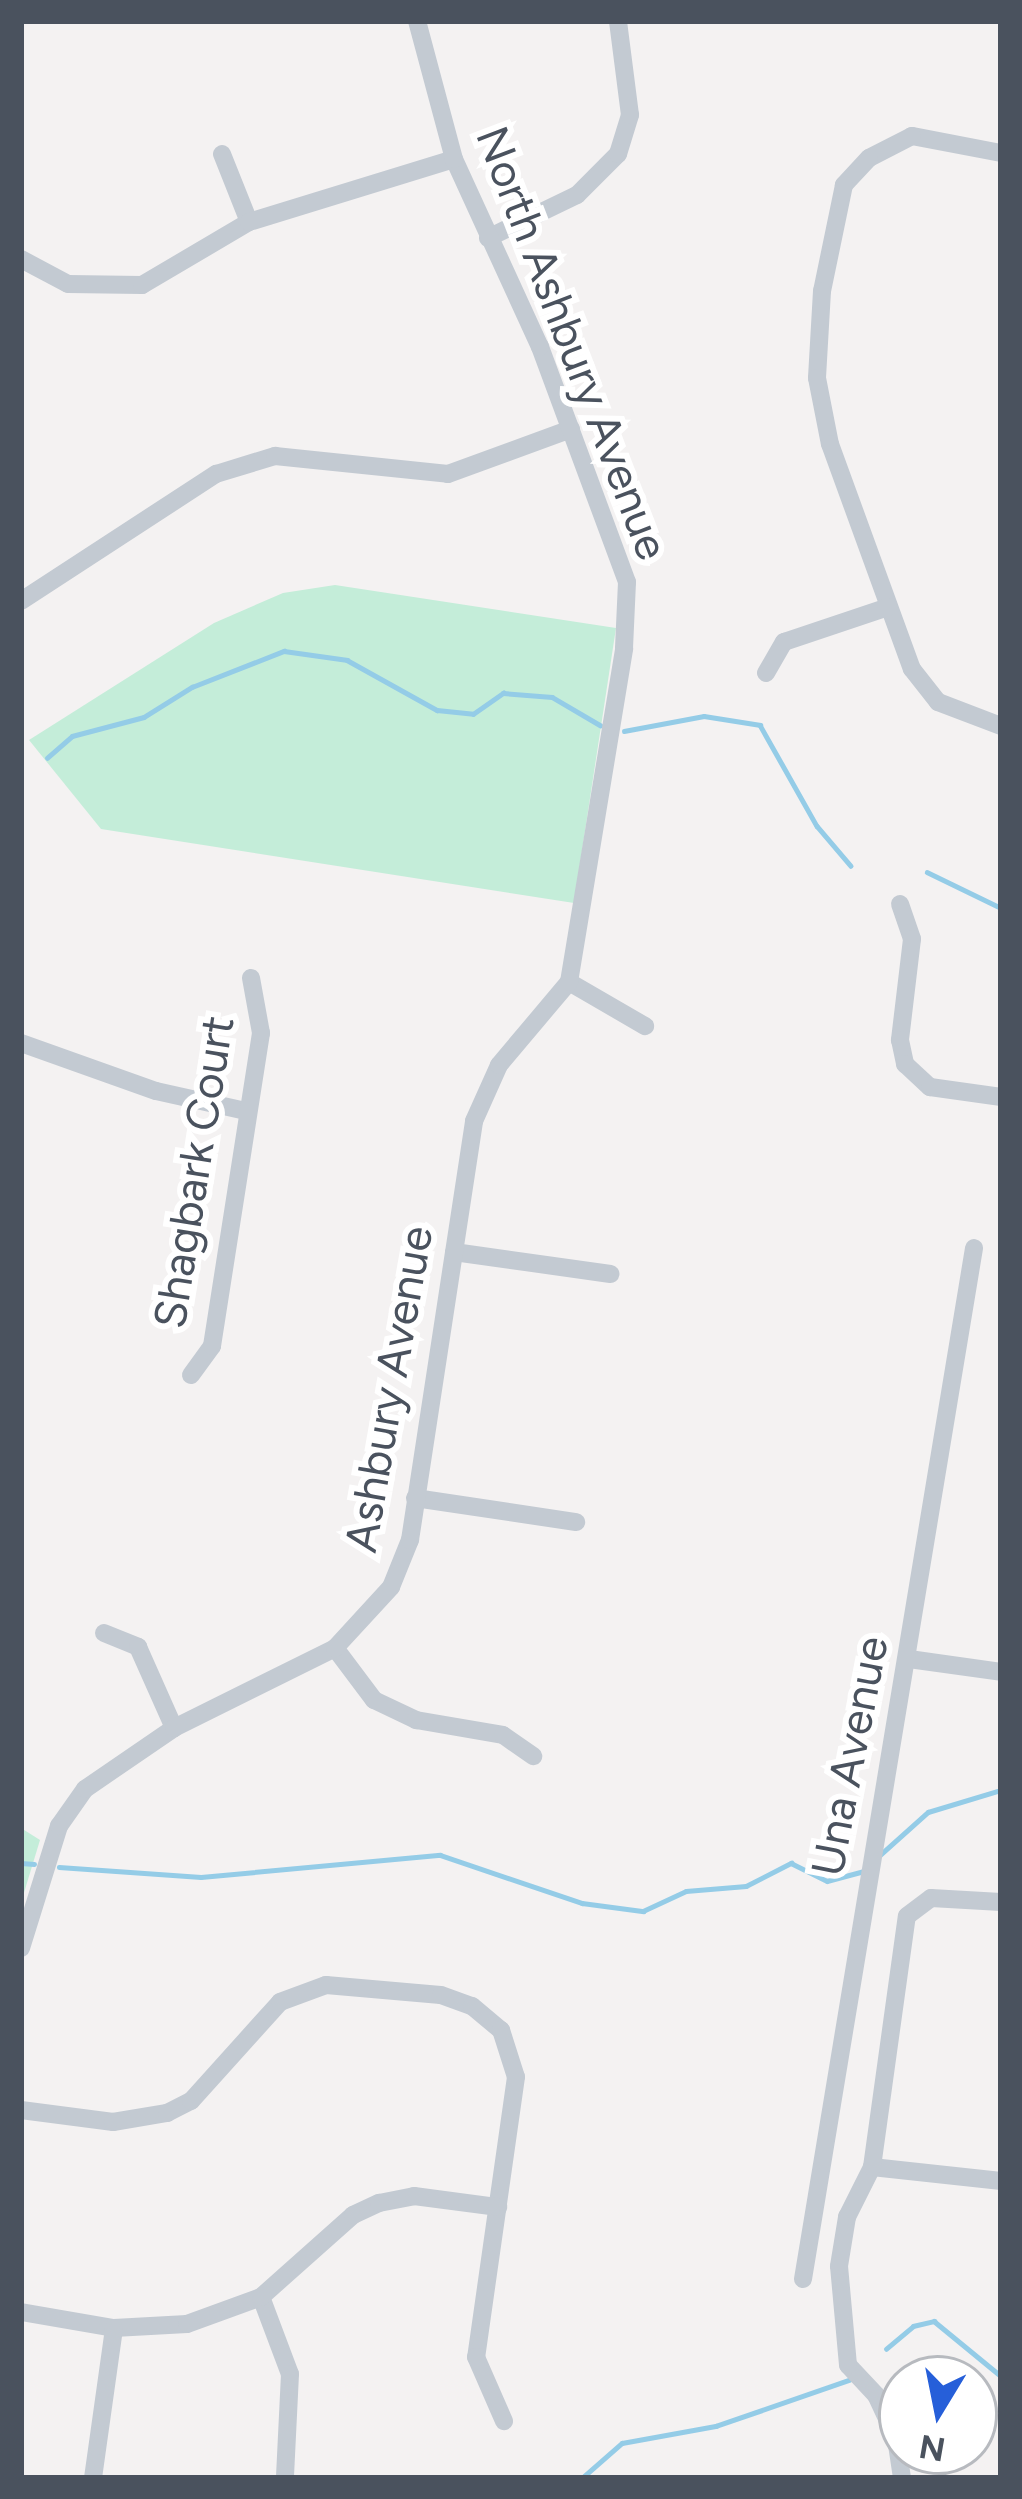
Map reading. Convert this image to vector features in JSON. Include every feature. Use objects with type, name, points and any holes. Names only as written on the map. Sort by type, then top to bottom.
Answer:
[{"type":"street","name":"North Ashbury Avenue","points":[[417,21],[454,159],[614,532],[629,602],[581,910]]},
{"type":"street","points":[[488,238],[577,195],[618,154],[630,115],[619,21]]},
{"type":"street","points":[[1001,153],[912,136],[869,158],[844,184],[822,291],[817,378],[830,444],[911,669],[938,702],[1001,727]]},
{"type":"street","points":[[222,154],[249,222]]},
{"type":"street","points":[[21,259],[68,284],[142,284],[249,222],[454,159]]},
{"type":"street","points":[[21,601],[216,474],[275,456],[448,474],[571,429]]},
{"type":"street","points":[[766,673],[784,642],[888,607]]},
{"type":"street","points":[[900,904],[913,956],[900,1040],[905,1064],[930,1087],[1001,1097]]},
{"type":"street","name":"Ashbury Avenue","points":[[21,1948],[58,1826],[85,1789],[174,1728],[334,1648],[391,1588],[415,1498],[468,1148],[487,1083],[568,982],[581,910]]},
{"type":"street","name":"Shagbark Court","points":[[191,1375],[212,1346],[262,1019],[251,978]]},
{"type":"street","points":[[568,982],[645,1026]]},
{"type":"street","points":[[22,1048],[156,1091],[246,1111]]},
{"type":"street","name":"Una Avenue","points":[[803,2279],[869,1858],[909,1659],[974,1248]]},
{"type":"street","points":[[454,1252],[610,1274]]},
{"type":"street","points":[[415,1498],[576,1522]]},
{"type":"street","points":[[104,1634],[138,1647],[174,1728]]},
{"type":"street","points":[[334,1648],[374,1700],[416,1720],[503,1736],[533,1756]]},
{"type":"street","points":[[909,1659],[1001,1672]]},
{"type":"street","points":[[902,2478],[896,2438],[876,2395],[848,2365],[839,2266],[848,2217],[872,2167],[907,1916],[931,1898],[1001,1903]]},
{"type":"street","points":[[21,2110],[113,2122],[154,2118],[191,2101],[280,2002],[310,1989],[359,1984],[441,1995],[472,2006],[501,2030],[514,2064],[476,2357],[504,2422]]},
{"type":"street","points":[[872,2167],[1001,2181]]},
{"type":"street","points":[[21,2312],[114,2328],[187,2324],[261,2297],[353,2215],[380,2203],[414,2196],[498,2207]]},
{"type":"street","points":[[261,2297],[290,2374],[284,2478]]},
{"type":"street","points":[[93,2478],[114,2328]]},
{"type":"green space","points":[[335,585],[616,628],[574,903],[101,829],[29,740],[214,623],[283,593]]},
{"type":"green space","points":[[21,1828],[40,1840],[23,1896],[21,1895]]},
{"type":"waterway","points":[[47,758],[72,736],[144,717],[192,687],[284,651],[347,660],[437,710],[473,714],[503,693],[552,697],[600,725]]},
{"type":"waterway","points":[[624,731],[704,716],[760,725],[817,826],[851,866]]},
{"type":"waterway","points":[[927,872],[1001,908]]},
{"type":"waterway","points":[[880,1855],[928,1812],[1001,1790]]},
{"type":"waterway","points":[[59,1867],[201,1877],[440,1855],[582,1903],[643,1911],[686,1891],[746,1886],[791,1863],[827,1881],[864,1871]]},
{"type":"waterway","points":[[21,1863],[34,1864]]},
{"type":"waterway","points":[[886,2349],[913,2326],[934,2321],[1001,2376]]},
{"type":"waterway","points":[[582,2478],[622,2443],[716,2426],[849,2380]]}]
